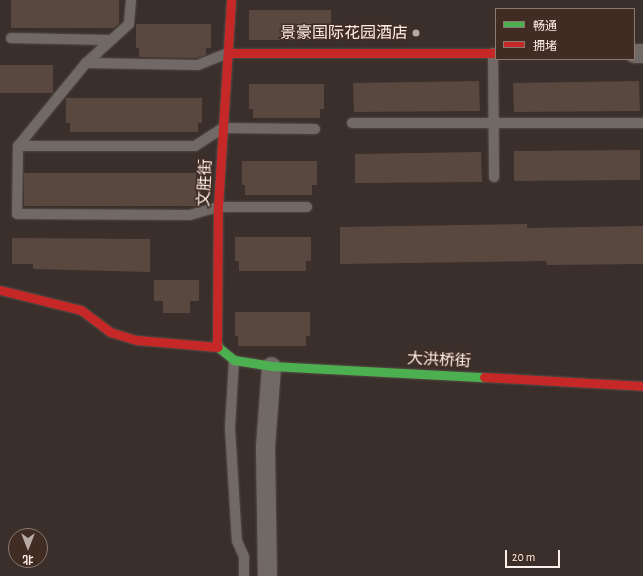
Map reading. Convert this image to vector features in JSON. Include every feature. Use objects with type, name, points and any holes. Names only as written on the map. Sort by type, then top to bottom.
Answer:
[{"type":"street","name":"文胜街","points":[[218,346],[216,334],[218,207],[231,0]]},
{"type":"street","points":[[228,53],[494,53]]},
{"type":"street","points":[[0,290],[81,310],[110,332],[137,340],[218,346],[234,360]]},
{"type":"street","name":"大洪桥街","points":[[234,360],[271,366],[643,386]]},
{"type":"street","points":[[267,576],[265,446],[271,366]]},
{"type":"lane","points":[[131,0],[129,24],[86,63],[18,146],[18,214],[190,215],[218,207],[307,207]]},
{"type":"lane","points":[[11,38],[110,40]]},
{"type":"lane","points":[[86,63],[198,65],[228,53]]},
{"type":"lane","points":[[494,53],[494,177]]},
{"type":"lane","points":[[352,122],[643,123]]},
{"type":"lane","points":[[18,146],[195,146],[223,128],[315,129]]},
{"type":"lane","points":[[234,360],[230,428],[237,541],[244,557],[244,576]]},
{"type":"building","points":[[11,0],[119,0],[119,24],[114,28],[11,28]]},
{"type":"building","points":[[249,10],[331,10],[331,40],[249,40]]},
{"type":"building","points":[[136,24],[211,24],[211,48],[206,48],[206,55],[198,58],[139,57],[139,48],[136,48]]},
{"type":"building","points":[[0,65],[53,65],[53,93],[0,93]]},
{"type":"building","points":[[479,81],[480,111],[354,112],[353,83]]},
{"type":"building","points":[[639,81],[640,111],[514,112],[513,83]]},
{"type":"building","points":[[249,84],[324,84],[324,109],[320,109],[320,118],[253,118],[253,109],[249,109]]},
{"type":"building","points":[[66,98],[202,98],[202,123],[198,123],[198,132],[70,132],[70,123],[66,123]]},
{"type":"building","points":[[640,150],[640,180],[514,181],[514,151]]},
{"type":"building","points":[[481,152],[482,182],[355,183],[355,154]]},
{"type":"building","points":[[242,161],[317,161],[317,185],[312,185],[312,195],[245,195],[245,185],[242,185]]},
{"type":"building","points":[[24,173],[196,173],[196,206],[24,206]]},
{"type":"building","points":[[527,224],[527,228],[643,226],[643,264],[547,265],[546,261],[340,264],[340,227]]},
{"type":"building","points":[[235,237],[311,237],[311,261],[306,261],[306,271],[239,271],[239,261],[235,261]]},
{"type":"building","points":[[12,238],[150,239],[150,272],[33,269],[33,264],[12,264]]},
{"type":"building","points":[[154,280],[199,280],[199,301],[190,301],[190,313],[163,313],[163,301],[154,301]]},
{"type":"building","points":[[235,312],[310,312],[310,336],[306,336],[306,346],[238,346],[238,336],[235,336]]},
{"type":"traffic: fast","points":[[217,342],[218,347],[234,360],[271,366],[484,377]]},
{"type":"traffic: jam","points":[[217,342],[218,207],[231,0]]},
{"type":"traffic: jam","points":[[228,53],[495,53]]},
{"type":"traffic: jam","points":[[0,290],[81,310],[110,332],[137,340],[218,347]]},
{"type":"traffic: jam","points":[[484,377],[643,386]]},
{"type":"place","name":"景豪国际花园酒店","points":[[416,33]]}]
